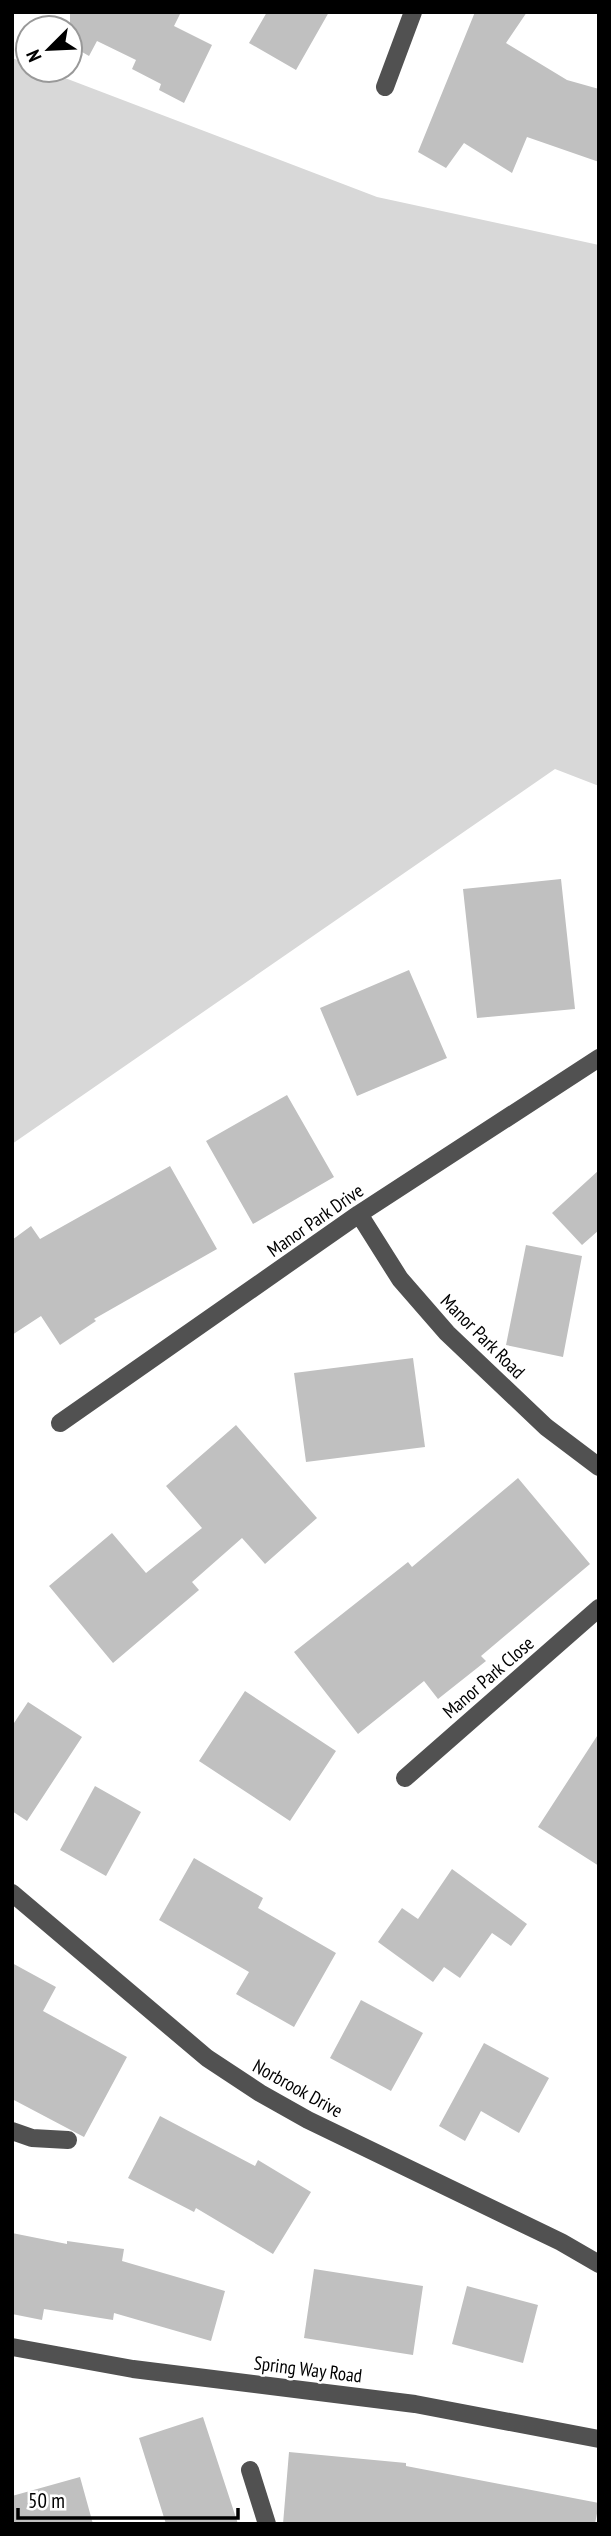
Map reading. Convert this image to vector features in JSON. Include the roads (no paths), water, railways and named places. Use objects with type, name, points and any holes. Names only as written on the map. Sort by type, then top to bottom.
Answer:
[{"type":"street","points":[[385,87],[413,12]]},
{"type":"street","name":"Manor Park Drive","points":[[60,1423],[359,1214],[599,1058]]},
{"type":"street","name":"Manor Park Road","points":[[359,1214],[400,1279],[447,1333],[546,1427],[599,1467]]},
{"type":"street","name":"Manor Park Close","points":[[405,1779],[599,1608]]},
{"type":"street","name":"Norbrook Drive","points":[[13,1897],[207,2058],[260,2093],[308,2120],[561,2242],[599,2264]]},
{"type":"street","points":[[12,2131],[32,2138],[68,2140]]},
{"type":"street","name":"Spring Way Road","points":[[12,2347],[133,2369],[415,2404],[599,2439]]},
{"type":"street","points":[[250,2470],[267,2524]]}]
